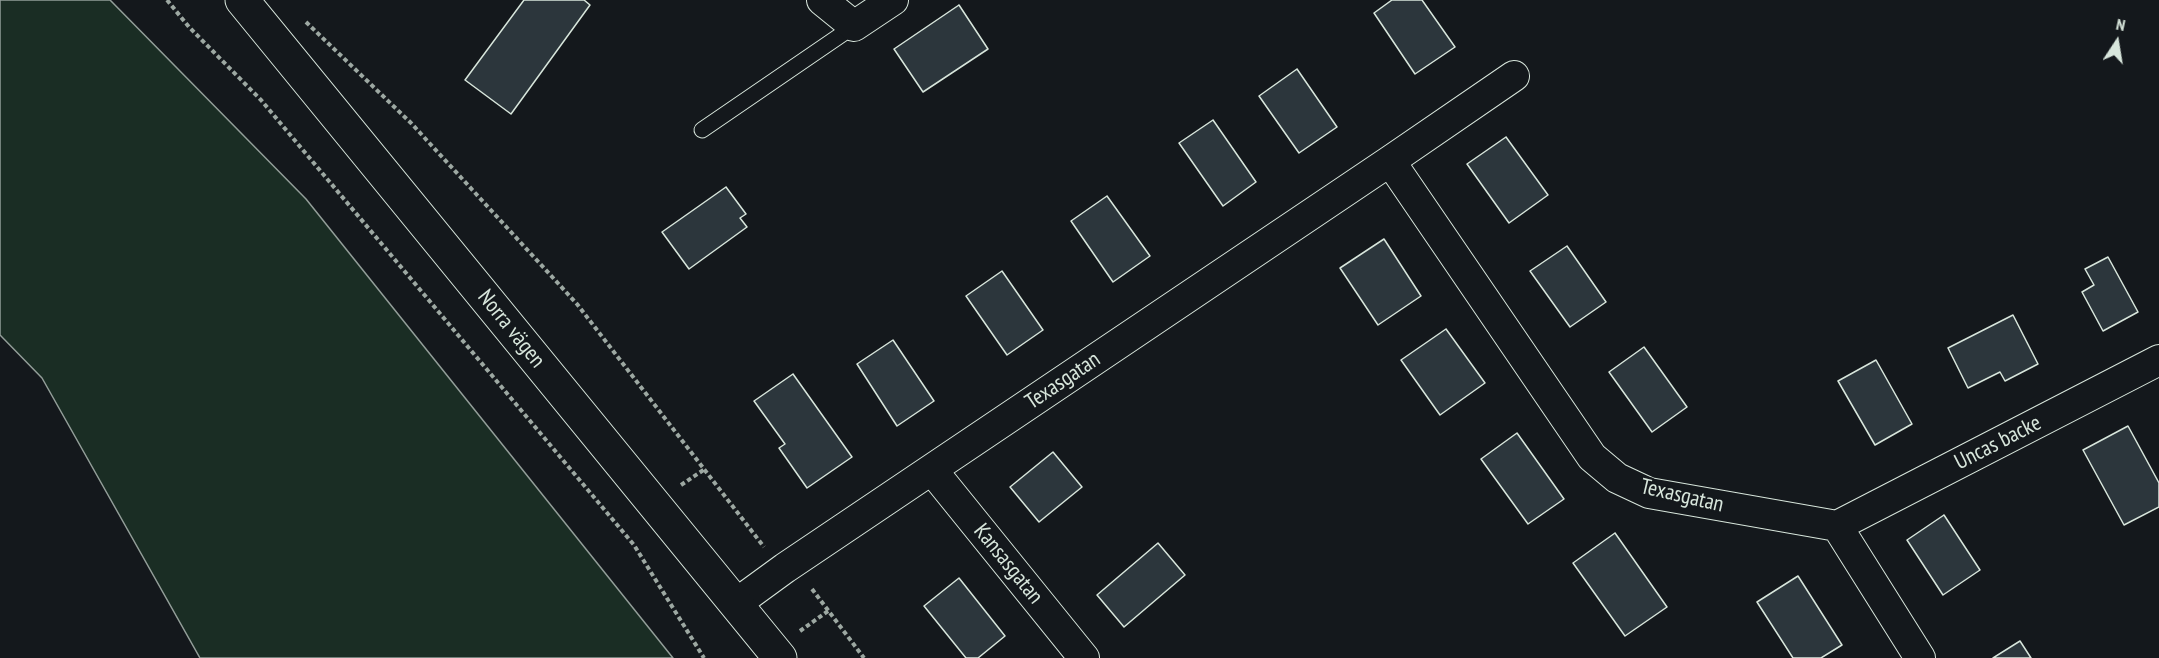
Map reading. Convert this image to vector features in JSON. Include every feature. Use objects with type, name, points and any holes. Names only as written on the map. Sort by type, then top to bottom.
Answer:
[{"type":"street","name":"Norra vägen","points":[[242,0],[780,658]]},
{"type":"street","points":[[822,0],[854,26],[893,0]]},
{"type":"street","name":"Texasgatan","points":[[737,603],[785,568],[1514,76]]},
{"type":"street","name":"Texasgatan","points":[[1390,161],[1592,457],[1617,478],[1648,493],[1837,526]]},
{"type":"street","name":"Uncas backe","points":[[1837,526],[2159,360]]},
{"type":"street","name":"Kansasgatan","points":[[932,470],[1084,658]]},
{"type":"street","points":[[1837,526],[1920,658]]},
{"type":"lane","points":[[702,129],[854,26]]},
{"type":"path","points":[[167,0],[189,27],[261,99],[634,545],[704,658]]},
{"type":"path","points":[[300,16],[411,123],[577,304],[769,554],[815,592],[864,658]]},
{"type":"path","points":[[675,490],[705,469]]},
{"type":"green space","points":[[0,0],[110,0],[306,199],[673,658],[200,658],[42,378],[0,335]]},
{"type":"building","points":[[524,0],[584,0],[590,5],[511,114],[465,80]]},
{"type":"building","points":[[1392,0],[1422,0],[1455,47],[1415,74],[1374,13]]},
{"type":"building","points":[[959,5],[988,49],[923,92],[894,49]]},
{"type":"building","points":[[1297,69],[1337,127],[1299,153],[1259,96]]},
{"type":"building","points":[[1213,120],[1256,182],[1223,206],[1179,143]]},
{"type":"building","points":[[1506,137],[1548,195],[1509,223],[1467,164]]},
{"type":"building","points":[[726,187],[746,214],[740,218],[747,227],[689,269],[662,232]]},
{"type":"building","points":[[1107,196],[1150,256],[1113,282],[1071,221]]},
{"type":"building","points":[[1384,239],[1421,296],[1378,325],[1340,268]]},
{"type":"building","points":[[1567,246],[1606,302],[1570,327],[1530,271]]},
{"type":"building","points":[[2108,257],[2138,312],[2103,331],[2082,292],[2094,285],[2085,269]]},
{"type":"building","points":[[1002,271],[1043,330],[1007,355],[966,296]]},
{"type":"building","points":[[2013,315],[2038,364],[2005,381],[2000,372],[1968,388],[1948,348]]},
{"type":"building","points":[[1446,329],[1485,383],[1440,415],[1401,360]]},
{"type":"building","points":[[893,340],[934,401],[897,426],[857,364]]},
{"type":"building","points":[[1644,347],[1687,407],[1652,432],[1609,372]]},
{"type":"building","points":[[1876,360],[1912,424],[1875,445],[1838,381]]},
{"type":"building","points":[[793,374],[852,457],[807,488],[779,448],[785,444],[754,401]]},
{"type":"building","points":[[2128,426],[2159,483],[2159,507],[2124,525],[2083,450]]},
{"type":"building","points":[[1517,433],[1564,499],[1528,524],[1481,459]]},
{"type":"building","points":[[1053,452],[1082,487],[1039,522],[1010,487]]},
{"type":"building","points":[[1944,515],[1980,570],[1943,595],[1907,540]]},
{"type":"building","points":[[1615,533],[1667,607],[1625,636],[1573,563]]},
{"type":"building","points":[[1158,543],[1185,575],[1124,627],[1097,595]]},
{"type":"building","points":[[1798,576],[1842,645],[1821,658],[1793,658],[1757,602]]},
{"type":"building","points":[[959,578],[1005,636],[978,658],[966,658],[924,606]]},
{"type":"building","points":[[2020,641],[2031,658],[1993,658]]}]
